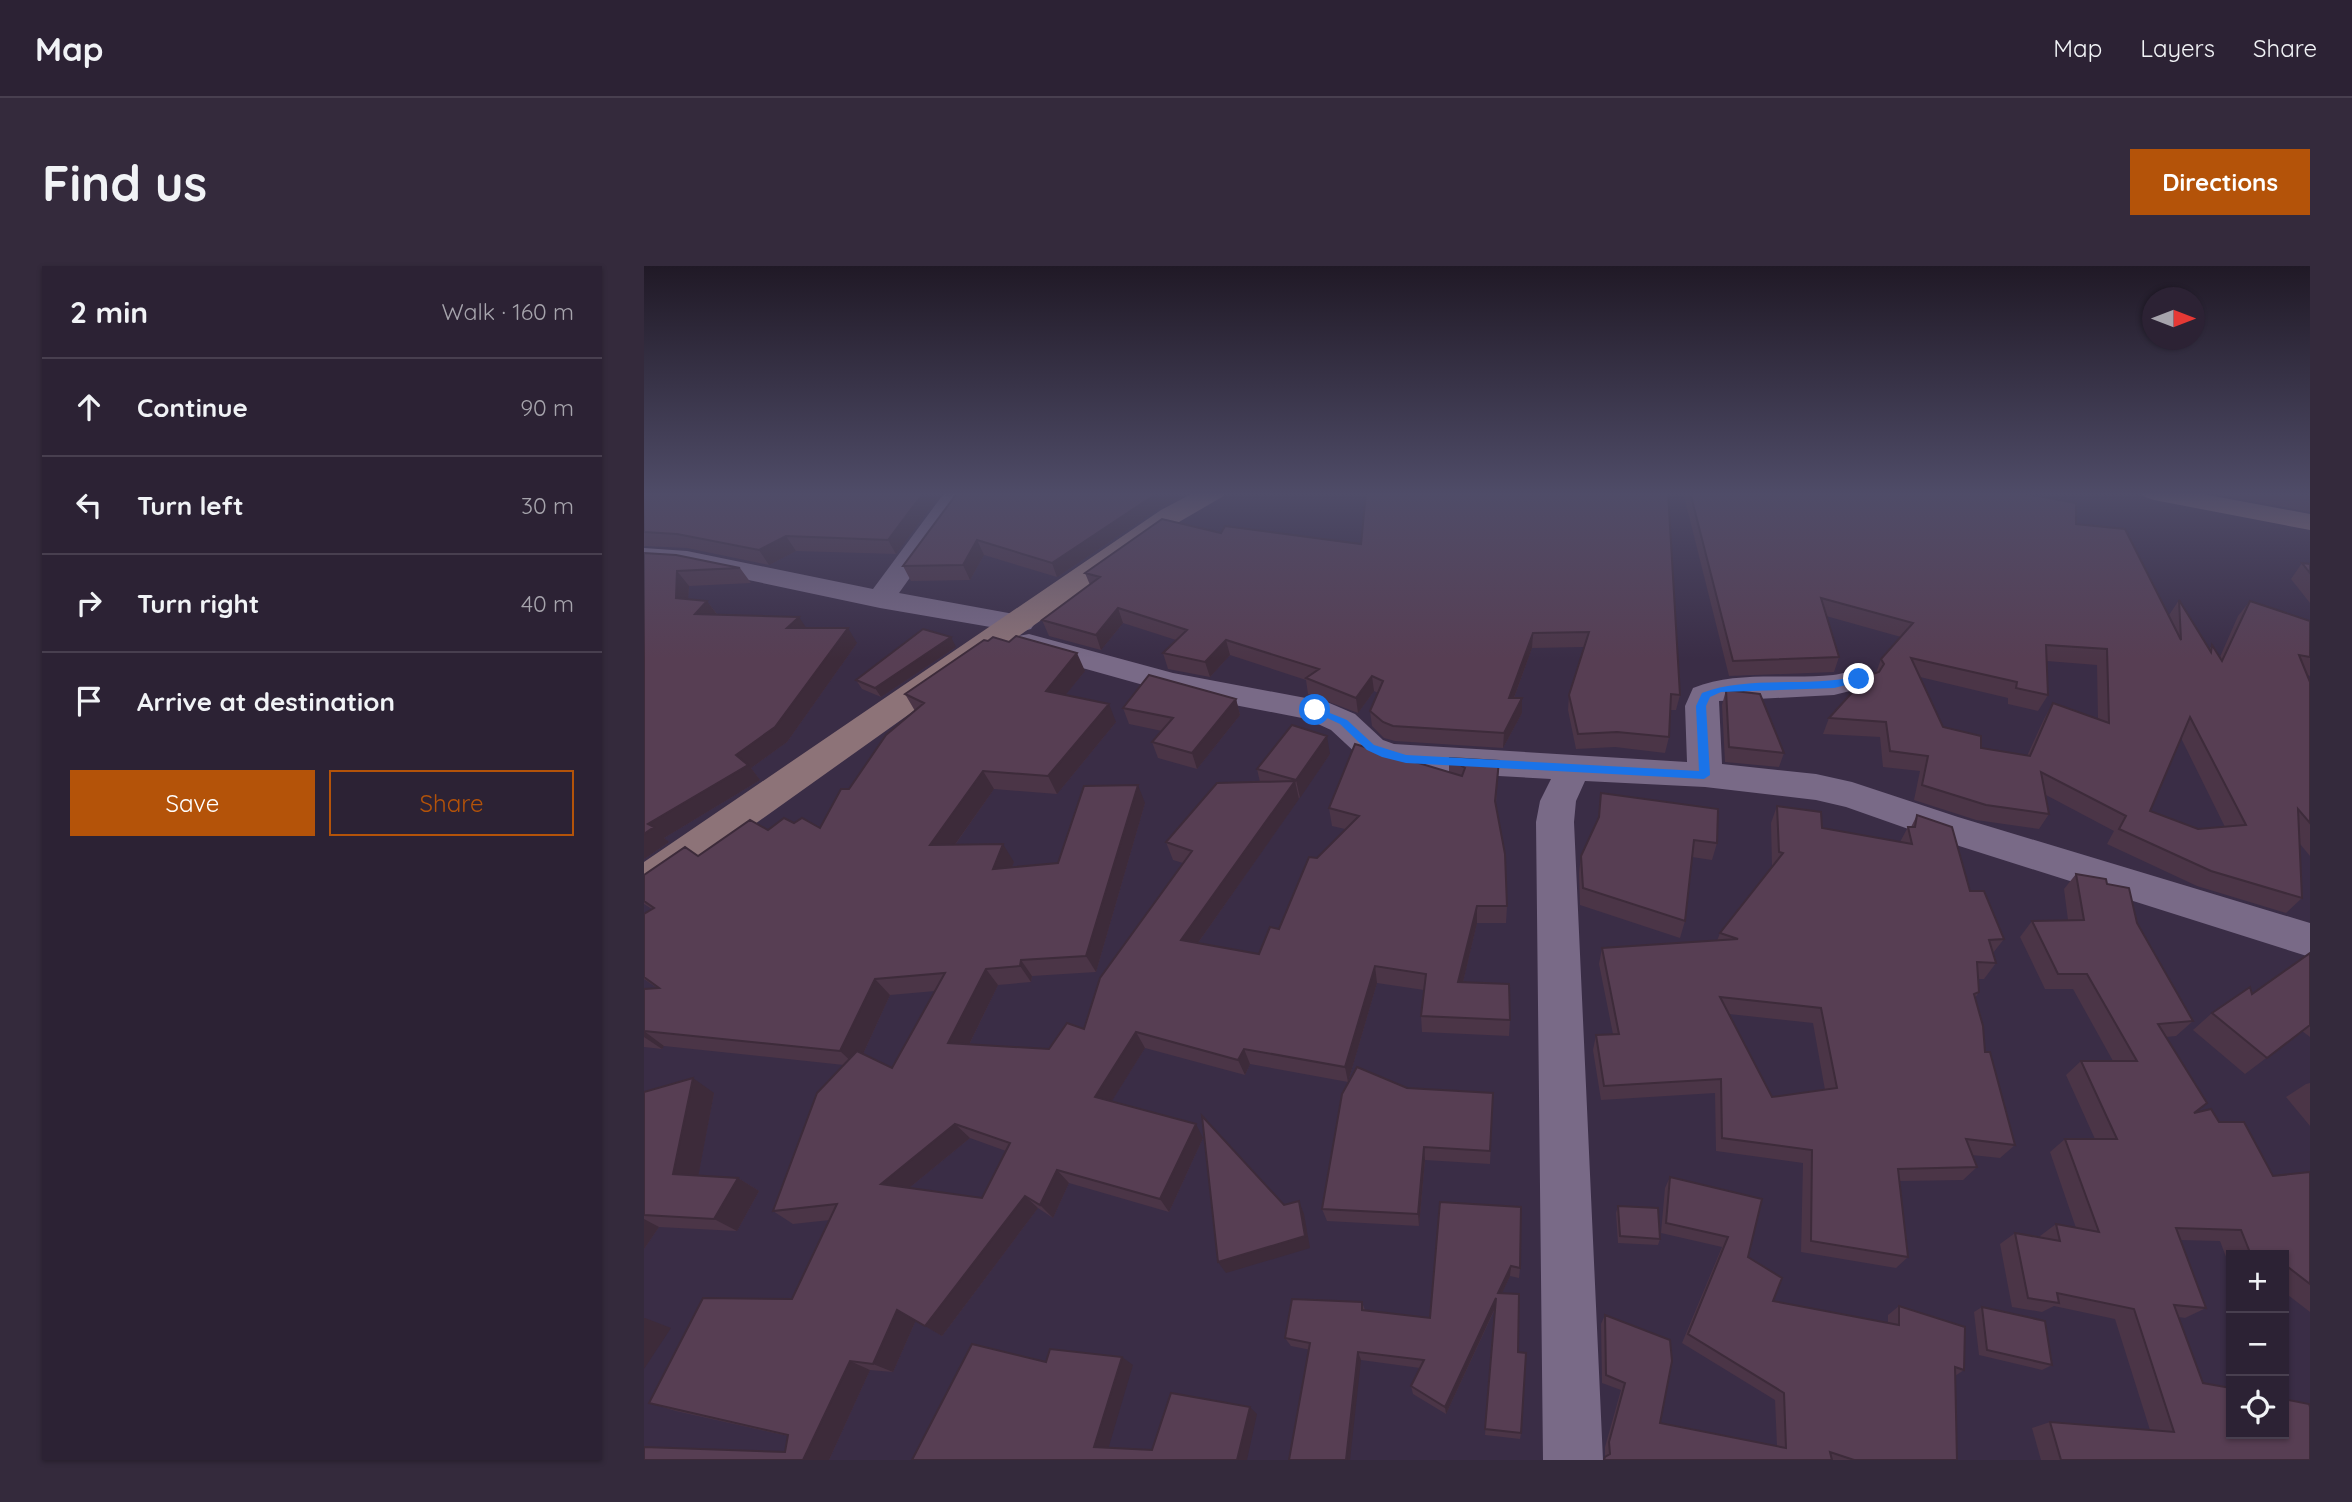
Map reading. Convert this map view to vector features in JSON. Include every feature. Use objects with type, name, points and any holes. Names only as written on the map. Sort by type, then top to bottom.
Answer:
[{"type":"main road","points":[[644,882],[1127,548]]},
{"type":"street","points":[[880,599],[917,548]]},
{"type":"street","points":[[644,556],[687,559],[1012,629],[1149,677],[1315,710],[1343,722],[1371,748],[1386,755],[1406,759],[1704,775],[1816,788],[1852,795],[1947,828],[2310,940]]},
{"type":"street","points":[[1704,775],[1701,706],[1706,695],[1720,689],[1825,686],[1859,679]]},
{"type":"street","points":[[1573,769],[1558,801],[1555,822],[1573,1460]]},
{"type":"building","points":[[917,548],[973,548],[963,565],[903,566]]},
{"type":"building","points":[[1002,548],[1075,548],[1052,563]]},
{"type":"building","points":[[1121,548],[1671,548],[1680,695],[1671,694],[1669,737],[1617,732],[1578,734],[1569,695],[1589,632],[1533,633],[1509,698],[1522,698],[1504,733],[1393,726],[1383,722],[1370,711],[1383,681],[1372,676],[1356,698],[1306,678],[1319,669],[1226,640],[1205,662],[1163,653],[1187,630],[1118,608],[1096,635],[1042,620],[1100,577],[1085,573]]},
{"type":"building","points":[[1704,548],[2134,548],[2181,640],[2179,600],[2211,652],[2212,645],[2222,661],[2250,601],[2310,621],[2310,657],[2299,655],[2310,682],[2310,823],[2298,809],[2302,898],[2211,871],[2119,829],[2126,816],[2041,772],[2049,814],[1986,805],[1922,785],[1928,756],[1890,751],[1886,722],[1829,718],[1867,676],[1879,672],[1884,664],[1881,659],[1913,623],[1821,598],[1839,657],[1733,661]],"holes":[[[2046,645],[2107,649],[2109,723],[2053,703],[2030,756],[1981,748],[1981,736],[1943,727],[1911,658],[2017,682],[2016,688],[2048,695]],[[2190,717],[2246,825],[2198,829],[2150,811]]]},
{"type":"building","points":[[644,553],[676,555],[740,568],[677,571],[676,598],[707,601],[695,614],[799,617],[787,628],[848,628],[775,727],[736,755],[748,765],[648,824],[654,827],[644,834]]},
{"type":"building","points":[[2302,563],[2310,564],[2310,573]]},
{"type":"building","points":[[923,629],[951,637],[875,688],[856,680]]},
{"type":"building","points":[[1016,636],[1077,653],[1046,691],[1109,704],[1048,776],[983,771],[930,845],[1003,844],[993,869],[1058,863],[1084,786],[1138,785],[1086,956],[1021,960],[1020,966],[986,969],[948,1043],[1049,1049],[1067,1023],[1084,1029],[1100,978],[1192,851],[1166,842],[1217,783],[1295,781],[1181,940],[1259,954],[1270,927],[1279,929],[1309,857],[1317,858],[1359,816],[1329,808],[1355,744],[1462,776],[1465,768],[1449,758],[1499,761],[1495,801],[1505,854],[1507,906],[1477,906],[1458,982],[1509,984],[1510,1020],[1421,1016],[1426,974],[1375,966],[1345,1067],[1244,1049],[1238,1060],[1136,1032],[1095,1097],[1196,1124],[1160,1199],[1057,1170],[1040,1205],[1025,1196],[925,1326],[897,1310],[873,1364],[850,1361],[803,1460],[644,1460],[644,1447],[785,1452],[788,1435],[649,1403],[703,1298],[792,1299],[837,1204],[773,1211],[817,1093],[857,1051],[892,1068],[945,973],[875,979],[840,1051],[644,1031],[644,989],[659,988],[644,977],[644,914],[654,908],[644,901],[644,875],[685,847],[698,856],[750,820],[768,830],[784,818],[794,823],[802,818],[820,828],[841,789],[849,789],[886,735],[924,703],[905,694],[984,640],[988,641],[993,637],[1009,642]],"holes":[[[955,1124],[1010,1143],[982,1198],[881,1184]]]},
{"type":"building","points":[[1149,675],[1236,699],[1192,753],[1152,742],[1173,718],[1123,708]]},
{"type":"building","points":[[1726,690],[1760,694],[1784,753],[1729,747]]},
{"type":"building","points":[[1292,725],[1327,736],[1296,780],[1257,769]]},
{"type":"building","points":[[1601,793],[1718,809],[1717,843],[1694,840],[1685,921],[1583,888],[1581,856],[1599,817]]},
{"type":"building","points":[[1777,806],[1821,812],[1822,828],[1912,844],[1908,827],[1915,827],[1917,815],[1952,827],[1970,891],[1984,891],[2004,939],[1989,940],[1996,963],[1977,962],[1979,992],[1974,994],[1983,1026],[1985,1052],[1990,1052],[2015,1145],[1966,1139],[1977,1167],[1898,1169],[1908,1257],[1811,1241],[1812,1150],[1722,1138],[1721,1079],[1604,1086],[1596,1035],[1619,1034],[1602,948],[1738,939],[1720,933],[1783,853],[1779,852]],"holes":[[[1720,997],[1821,1008],[1837,1088],[1772,1097]]]},
{"type":"building","points":[[2076,874],[2106,879],[2107,884],[2129,888],[2137,923],[2193,1021],[2158,1024],[2207,1103],[2194,1113],[2211,1109],[2219,1122],[2244,1122],[2273,1176],[2310,1172],[2310,1284],[2289,1268],[2289,1250],[2249,1250],[2241,1230],[2176,1228],[2206,1308],[2174,1305],[2203,1383],[2226,1387],[2226,1439],[2289,1439],[2289,1400],[2309,1404],[2310,1460],[2061,1460],[2050,1422],[2174,1432],[2134,1309],[2057,1293],[2059,1303],[2028,1298],[2015,1233],[2060,1241],[2056,1224],[2099,1232],[2065,1139],[2117,1139],[2081,1061],[2137,1061],[2087,974],[2058,974],[2032,921],[2084,920]]},
{"type":"building","points":[[2310,953],[2310,1025],[2267,1058],[2212,1013],[2250,987],[2252,994]]},
{"type":"building","points":[[1357,1067],[1407,1088],[1493,1093],[1490,1151],[1424,1147],[1418,1214],[1322,1209],[1342,1094]]},
{"type":"building","points":[[693,1078],[673,1174],[738,1178],[714,1219],[644,1215],[644,1092]]},
{"type":"building","points":[[1202,1116],[1284,1205],[1299,1201],[1305,1236],[1218,1262]]},
{"type":"building","points":[[1670,1177],[1762,1199],[1748,1257],[1782,1278],[1773,1301],[1899,1325],[1899,1306],[1965,1327],[1964,1370],[1955,1367],[1957,1460],[1854,1460],[1830,1452],[1832,1460],[1604,1460],[1610,1454],[1609,1442],[1625,1383],[1606,1375],[1605,1315],[1670,1340],[1672,1361],[1660,1423],[1786,1448],[1784,1393],[1688,1334],[1728,1237],[1666,1223]]},
{"type":"building","points":[[1440,1202],[1521,1207],[1520,1268],[1511,1266],[1498,1293],[1519,1294],[1518,1352],[1526,1353],[1521,1433],[1485,1429],[1496,1298],[1445,1407],[1411,1386],[1424,1360],[1358,1352],[1346,1460],[1289,1460],[1310,1343],[1285,1338],[1292,1299],[1362,1302],[1362,1310],[1430,1318]]},
{"type":"building","points":[[1618,1206],[1658,1208],[1660,1239],[1620,1236]]},
{"type":"building","points":[[1982,1307],[2045,1321],[2052,1365],[1987,1350]]},
{"type":"building","points":[[972,1344],[1046,1362],[1050,1349],[1122,1357],[1094,1447],[1152,1450],[1171,1393],[1250,1407],[1237,1460],[912,1460]]},
{"type":"route","points":[[1315,710],[1343,722],[1371,748],[1386,755],[1406,759],[1704,775],[1701,706],[1706,695],[1720,689],[1834,685],[1859,679]]}]
